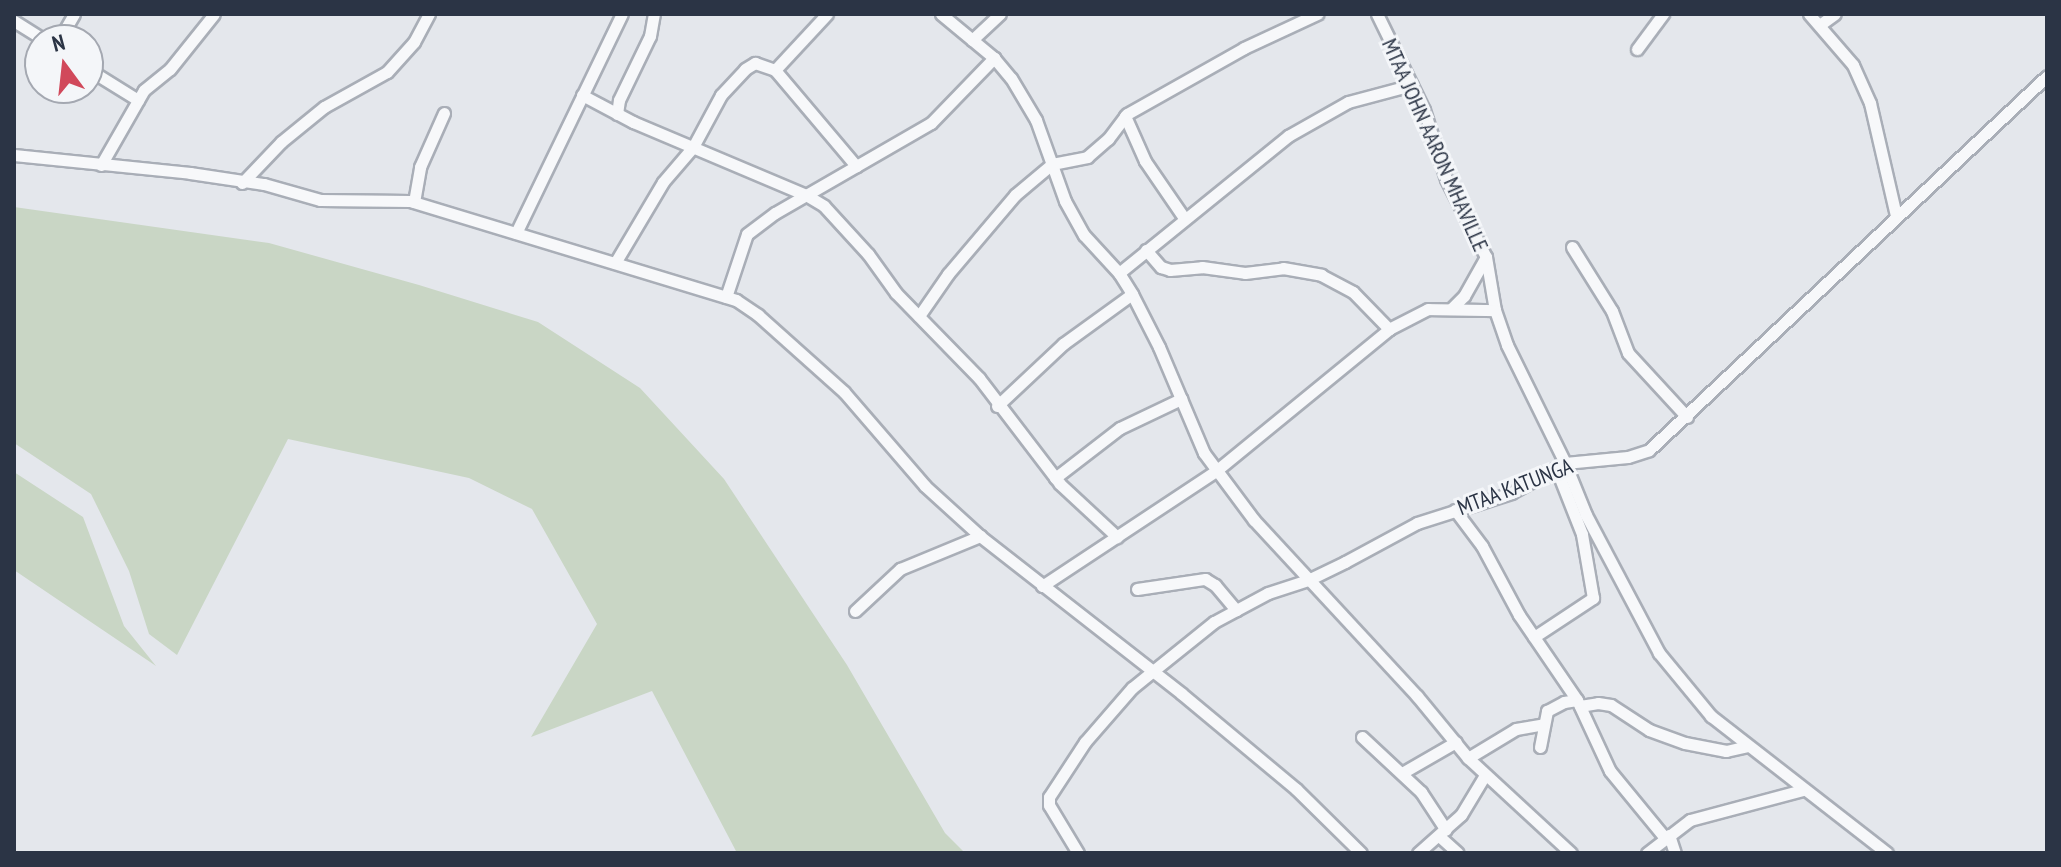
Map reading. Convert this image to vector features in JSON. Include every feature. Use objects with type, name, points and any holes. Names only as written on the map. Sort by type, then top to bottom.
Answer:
[{"type":"street","points":[[101,165],[138,100],[150,84],[170,69],[214,14]]},
{"type":"street","points":[[242,183],[281,142],[324,107],[387,72],[414,42],[429,14]]},
{"type":"street","points":[[516,233],[622,14]]},
{"type":"street","points":[[617,114],[619,100],[650,36],[654,14]]},
{"type":"street","points":[[775,70],[827,14]]},
{"type":"street","points":[[941,14],[994,58],[1011,78],[1036,120],[1065,201],[1084,235],[1119,273],[1132,294],[1159,347],[1204,453],[1254,520],[1468,758],[1571,853]]},
{"type":"street","points":[[972,40],[1000,14]]},
{"type":"street","points":[[919,316],[948,274],[1015,195],[1052,164],[1078,160],[1094,152],[1125,116],[1221,60],[1317,14]]},
{"type":"street","name":"MTAA JOHN AARON MHAVILLE","points":[[1377,14],[1412,85],[1446,179],[1486,257],[1495,310],[1507,345],[1561,466],[1659,653],[1711,716],[1887,853]]},
{"type":"street","points":[[1637,49],[1663,14]]},
{"type":"street","points":[[1809,14],[1821,24],[1853,65],[1870,103],[1896,216]]},
{"type":"street","points":[[1821,24],[1835,14]]},
{"type":"street","points":[[726,297],[747,234],[806,195],[931,123],[994,58]]},
{"type":"street","points":[[615,263],[663,182],[693,147],[709,113],[734,79],[755,63],[775,70],[856,166]]},
{"type":"street","name":"MTAA KATUNGA","points":[[1078,853],[1049,805],[1049,797],[1085,742],[1132,688],[1214,622],[1268,593],[1308,580],[1417,523],[1511,493],[1561,466],[1628,457],[1649,450],[2047,76]]},
{"type":"street","points":[[104,79],[138,100]]},
{"type":"street","points":[[1119,273],[1288,136],[1348,102],[1412,85]]},
{"type":"street","points":[[582,95],[617,114],[806,195],[843,225],[896,293],[970,368],[1055,478],[1117,537]]},
{"type":"street","points":[[414,202],[420,167],[444,113]]},
{"type":"street","points":[[1125,116],[1145,161],[1184,218]]},
{"type":"street","points":[[14,155],[190,173],[264,184],[320,200],[414,202],[726,297],[758,315],[844,392],[925,486],[980,536],[1153,671],[1296,789],[1361,853]]},
{"type":"street","points":[[1572,247],[1612,311],[1628,353],[1687,417]]},
{"type":"street","points":[[1146,250],[1161,267],[1170,270],[1202,267],[1245,273],[1283,268],[1321,275],[1353,292],[1389,329]]},
{"type":"street","points":[[1452,308],[1464,296],[1486,257]]},
{"type":"street","points":[[997,406],[1063,344],[1132,294]]},
{"type":"street","points":[[1042,586],[1217,470],[1389,329],[1428,309],[1495,310]]},
{"type":"street","points":[[1055,478],[1120,428],[1181,399]]},
{"type":"street","points":[[1534,637],[1593,598],[1582,534],[1561,466]]},
{"type":"street","points":[[1455,510],[1482,546],[1534,637],[1578,703],[1610,771],[1667,837],[1675,853]]},
{"type":"street","points":[[855,611],[900,569],[980,536]]},
{"type":"street","points":[[1137,589],[1205,579],[1215,585],[1236,610]]},
{"type":"street","points":[[1540,747],[1547,711],[1564,702],[1611,705],[1649,730],[1685,743],[1726,751],[1748,746]]},
{"type":"street","points":[[1468,758],[1516,729],[1543,724]]},
{"type":"street","points":[[1362,737],[1421,792],[1442,833],[1458,853]]},
{"type":"street","points":[[1402,773],[1456,742]]},
{"type":"street","points":[[1418,853],[1461,815],[1485,775]]},
{"type":"street","points":[[1647,853],[1690,820],[1717,810],[1803,790]]},
{"type":"green space","points":[[14,207],[269,243],[419,285],[538,322],[640,388],[724,479],[847,665],[945,833],[965,853],[737,853],[652,691],[531,737],[597,624],[532,509],[469,478],[288,439],[177,655],[149,634],[129,571],[91,494],[14,443]]},
{"type":"green space","points":[[14,472],[83,517],[124,626],[156,666],[14,570]]}]
